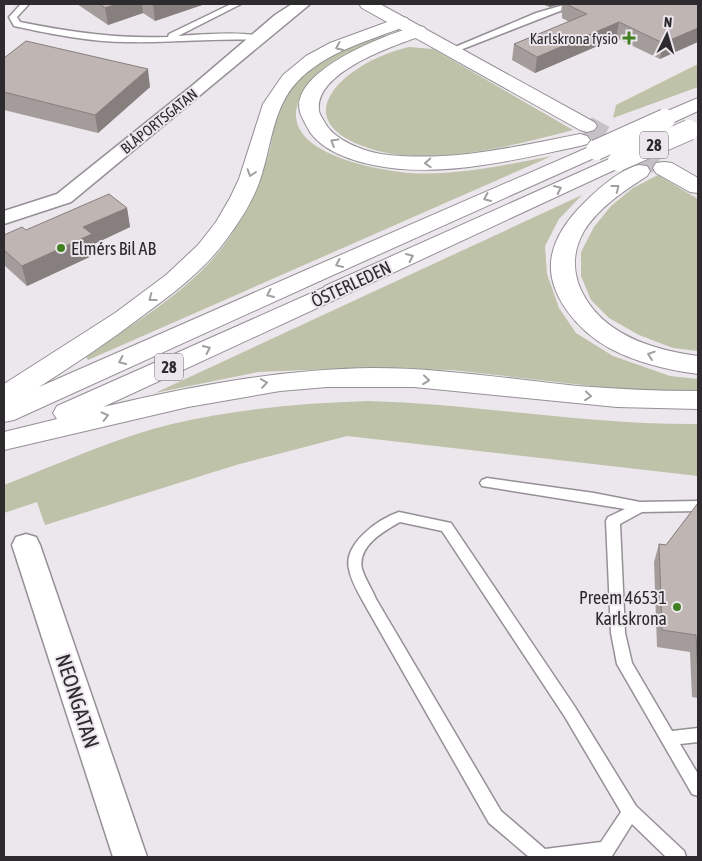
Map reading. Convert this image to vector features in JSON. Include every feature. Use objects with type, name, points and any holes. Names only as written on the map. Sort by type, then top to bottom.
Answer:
[{"type":"main road","points":[[368,4],[452,50],[588,139]]},
{"type":"main road","points":[[409,26],[333,69],[320,83],[311,97],[310,110],[315,124],[326,137],[347,150],[379,160],[421,163],[497,156],[588,139]]},
{"type":"main road","points":[[4,396],[56,365],[123,319],[178,276],[206,250],[225,225],[249,180],[276,96],[300,68],[337,48],[409,26]]},
{"type":"main road","name":"ÖSTERLEDEN","points":[[4,413],[314,275],[588,139],[658,122],[698,104]]},
{"type":"main road","points":[[695,129],[629,166],[583,216],[565,247],[562,263],[570,297],[582,314],[600,330],[624,345],[654,357],[698,365]]},
{"type":"main road","name":"ÖSTERLEDEN","points":[[5,441],[334,292],[629,166]]},
{"type":"main road","points":[[664,168],[698,187]]},
{"type":"main road","points":[[5,441],[180,398],[267,383],[322,378],[418,379],[613,398],[698,400]]},
{"type":"street","name":"BLÅPORTSGATAN","points":[[4,218],[64,198],[199,89],[281,18],[302,4]]},
{"type":"street","name":"NEONGATAN","points":[[26,544],[130,857]]},
{"type":"lane","points":[[4,20],[13,17],[25,4]]},
{"type":"lane","points":[[167,39],[237,4]]},
{"type":"lane","points":[[452,50],[539,15],[574,4]]},
{"type":"lane","points":[[13,17],[17,24],[57,32],[127,40],[232,36],[258,38]]},
{"type":"lane","points":[[487,483],[594,498],[640,507],[698,506]]},
{"type":"lane","points":[[640,507],[613,521],[618,633],[625,664],[698,789]]},
{"type":"lane","points":[[630,812],[606,850],[543,857],[495,817],[370,600],[355,568],[359,547],[378,528],[399,518],[446,527],[570,712],[630,812],[678,857]]},
{"type":"lane","points":[[669,738],[698,736]]},
{"type":"green space","points":[[384,35],[389,37],[355,50],[331,63],[306,88],[296,109],[298,126],[309,141],[326,152],[347,160],[370,167],[409,173],[427,174],[463,171],[552,156],[88,360],[85,355],[146,316],[185,286],[219,251],[233,232],[250,202],[263,171],[270,149],[278,109],[291,84],[301,74],[327,57]]},
{"type":"green space","points":[[409,47],[433,49],[573,130],[527,142],[476,152],[425,156],[401,155],[378,151],[347,139],[331,125],[326,109],[331,94],[344,79],[363,65],[385,54]]},
{"type":"green space","points":[[698,64],[698,87],[613,118],[616,105]]},
{"type":"green space","points":[[658,175],[698,199],[698,351],[673,348],[639,335],[609,318],[591,300],[581,276],[581,252],[594,227],[611,206],[633,188]]},
{"type":"green space","points":[[582,195],[559,219],[545,246],[547,274],[559,308],[576,333],[613,356],[670,376],[698,379],[698,391],[636,391],[452,370],[357,368],[258,372],[155,393]]},
{"type":"green space","points":[[368,401],[450,406],[616,421],[698,424],[698,476],[347,436],[236,465],[45,525],[37,502],[4,513],[4,485],[129,436],[172,424],[245,411],[294,405]]},
{"type":"building","points":[[100,4],[117,4],[105,8]]},
{"type":"building","points":[[566,4],[698,4],[698,28],[663,43],[619,22],[537,57],[514,44],[587,14]]},
{"type":"building","points":[[26,41],[148,69],[95,115],[4,92],[4,58]]},
{"type":"building","points":[[109,194],[127,208],[83,227],[92,234],[22,266],[4,250],[4,235],[22,227],[26,230]]},
{"type":"building","name":"Preem 46531 Karlskrona","points":[[698,503],[698,676],[696,635],[662,630],[659,544],[666,545]]},
{"type":"tunnel","points":[[587,126],[664,168]]},
{"type":"place","name":"Karlskrona fysio","points":[[629,38]]},
{"type":"place","name":"Elmérs Bil AB","points":[[61,248]]},
{"type":"place","name":"Preem 46531 Karlskrona","points":[[677,607]]}]
